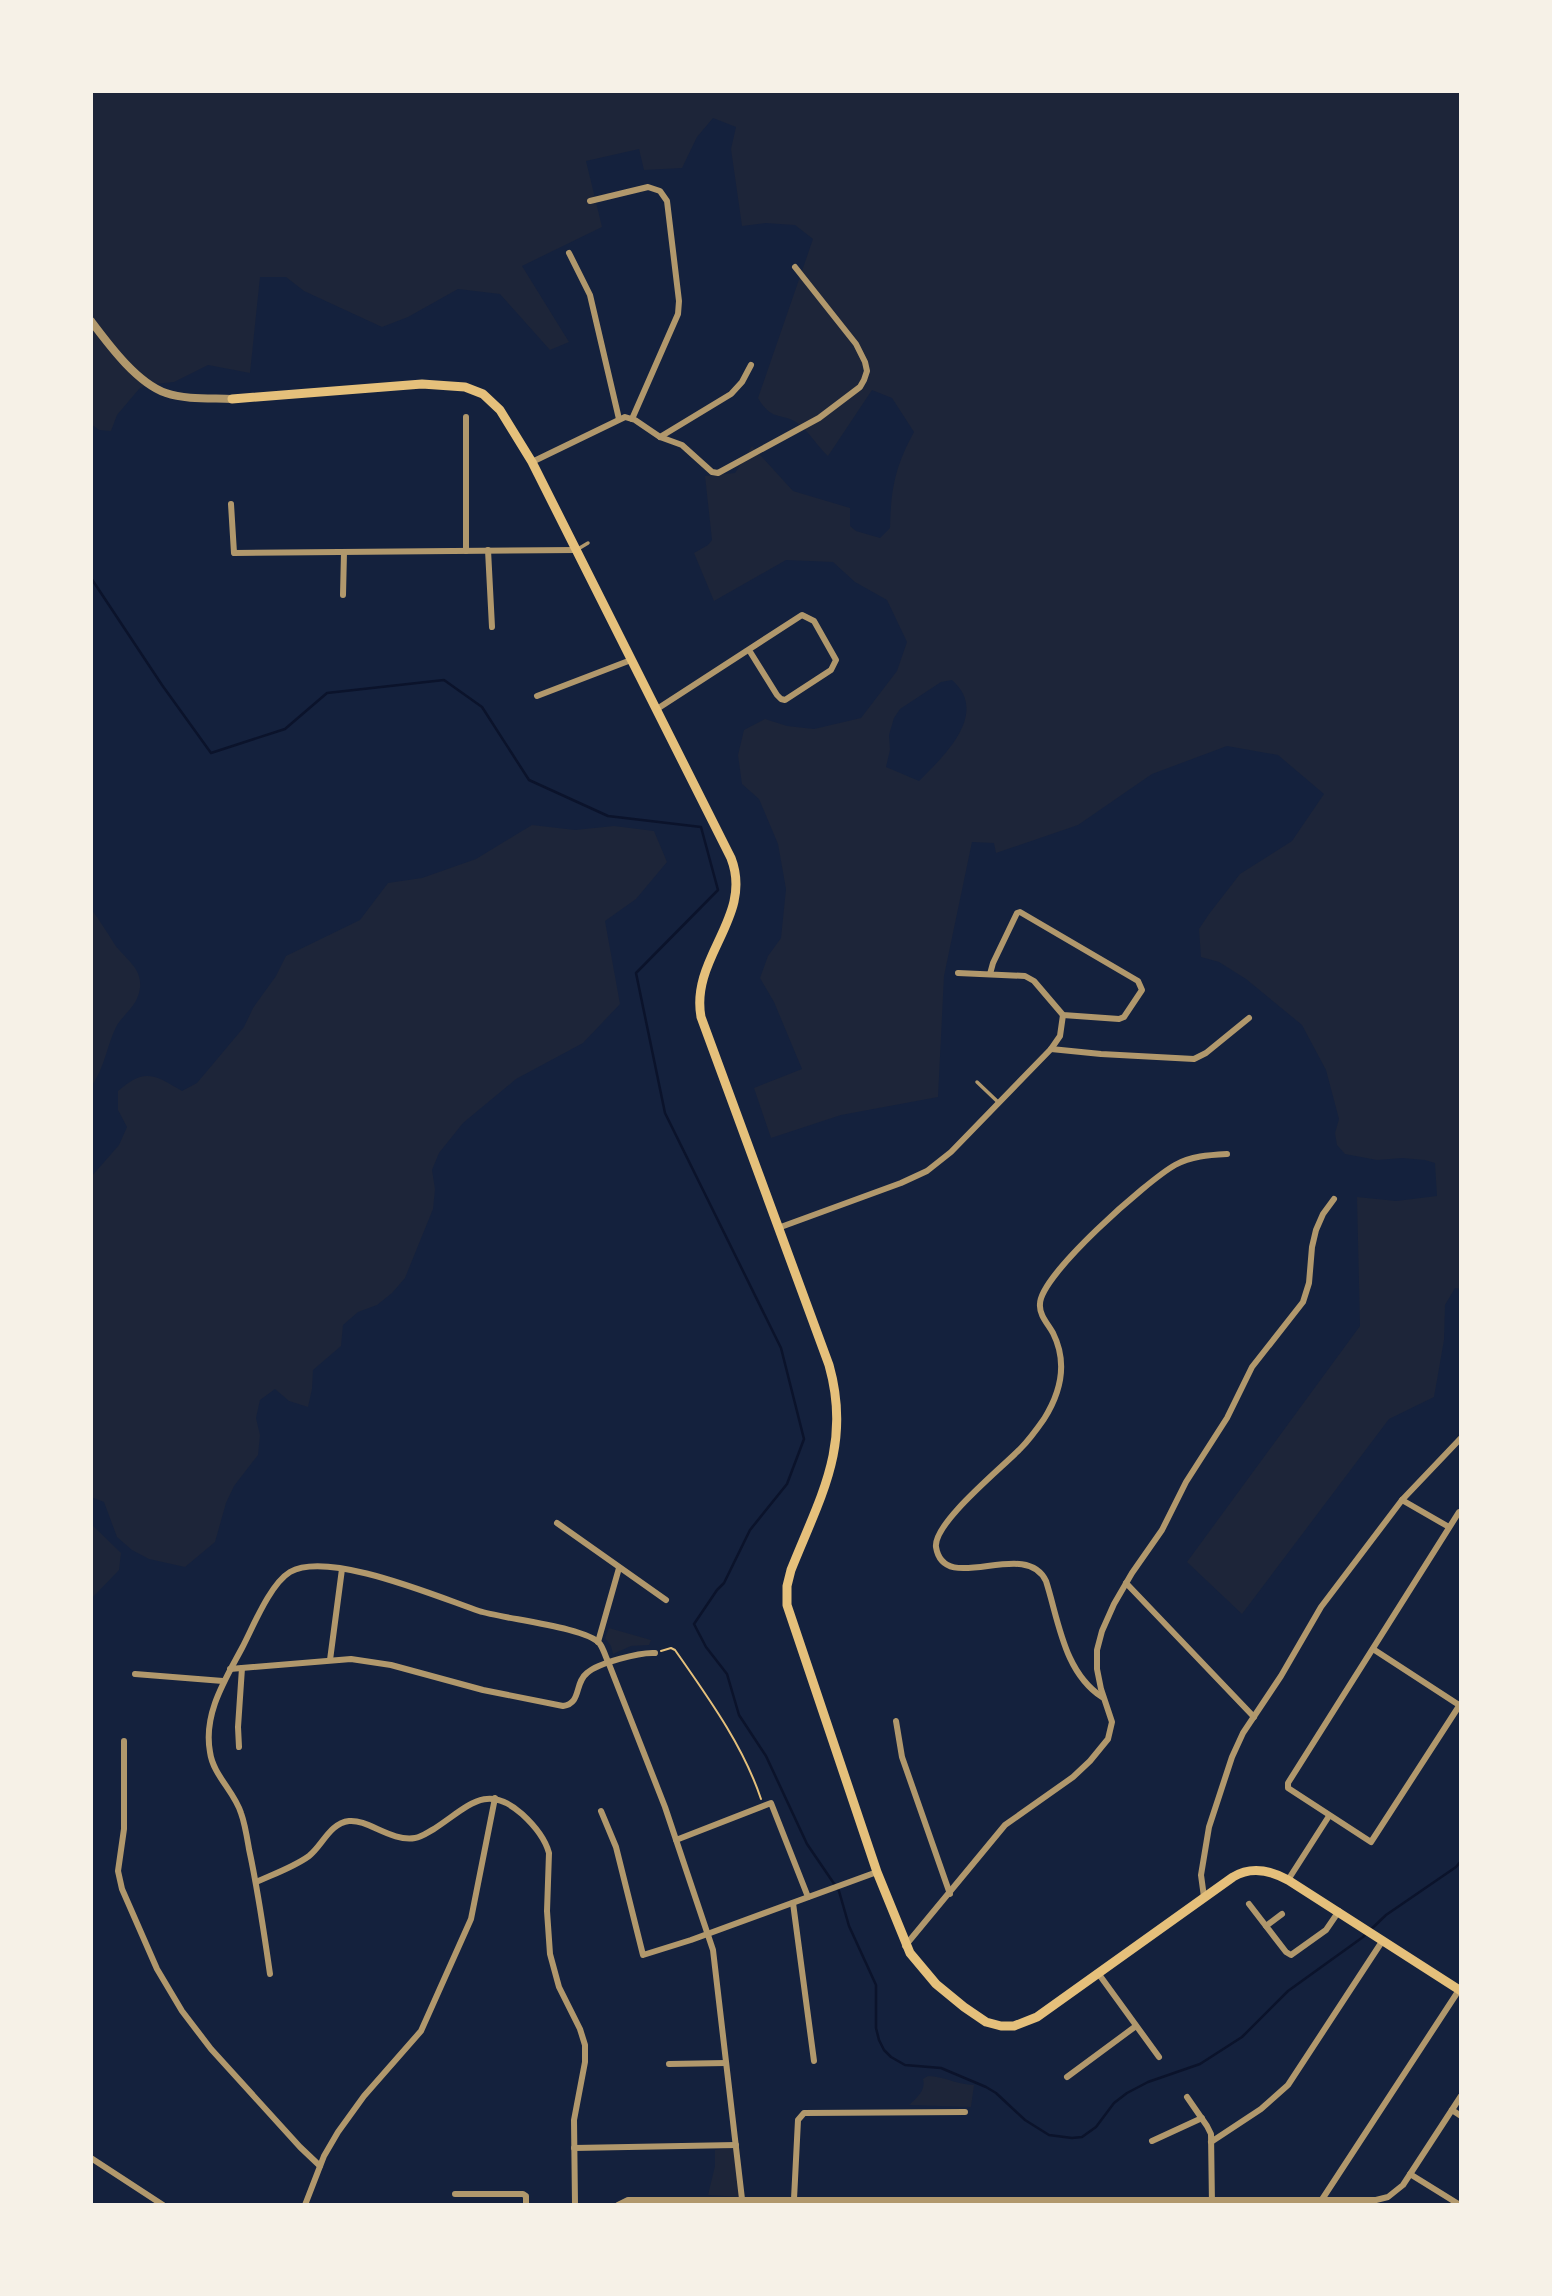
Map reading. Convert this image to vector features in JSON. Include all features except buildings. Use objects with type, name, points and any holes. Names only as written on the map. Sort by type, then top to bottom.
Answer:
[{"type":"main road","points":[[232,399],[422,384],[465,387],[483,394],[500,410],[532,462],[731,858],[736,874],[735,904],[702,979],[699,1007],[829,1365],[838,1410],[833,1461],[791,1570],[787,1586],[787,1605],[877,1872],[905,1946],[922,1969],[955,2000],[986,2022],[1014,2026],[1032,2020],[1233,1877],[1246,1871],[1267,1871],[1288,1880],[1339,1911],[1460,1991]]},
{"type":"street","points":[[590,201],[648,187],[660,191],[667,201],[679,301],[678,314],[632,419]]},
{"type":"street","points":[[569,253],[590,295],[619,419]]},
{"type":"street","points":[[532,462],[619,419],[632,419],[660,437],[682,445],[712,472],[718,473],[818,418],[860,387],[867,371],[856,344],[795,267]]},
{"type":"street","points":[[91,321],[112,348],[150,386],[167,394],[232,399]]},
{"type":"street","points":[[660,437],[735,390],[751,365]]},
{"type":"street","points":[[466,417],[466,551]]},
{"type":"street","points":[[231,504],[234,554],[576,550]]},
{"type":"street","points":[[488,550],[492,627]]},
{"type":"street","points":[[343,595],[344,552]]},
{"type":"street","points":[[657,709],[802,615],[814,621],[836,660],[831,670],[785,700],[778,695],[749,650]]},
{"type":"street","points":[[537,696],[631,660]]},
{"type":"street","points":[[958,974],[1024,976],[1034,981],[1063,1015],[1119,1019],[1124,1017],[1142,990],[1141,985],[1094,954],[1020,912],[1017,913],[990,974]]},
{"type":"street","points":[[778,1228],[927,1171],[951,1152],[1051,1049],[1060,1036],[1063,1015]]},
{"type":"street","points":[[1051,1049],[1194,1059],[1206,1053],[1248,1018]]},
{"type":"street","points":[[1104,1698],[1084,1682],[1073,1667],[1041,1572],[1020,1563],[974,1569],[952,1566],[938,1553],[937,1538],[953,1514],[1029,1439],[1044,1419],[1056,1395],[1062,1374],[1061,1357],[1055,1337],[1040,1308],[1041,1297],[1052,1277],[1121,1207],[1174,1166],[1188,1159],[1227,1154]]},
{"type":"street","points":[[905,1946],[1005,1825],[1073,1777],[1105,1744],[1111,1734],[1112,1723],[1098,1679],[1097,1650],[1106,1620],[1167,1522],[1186,1482],[1227,1418],[1252,1367],[1303,1302],[1309,1283],[1316,1230],[1334,1199]]},
{"type":"street","points":[[1204,1896],[1201,1875],[1209,1827],[1232,1757],[1243,1733],[1321,1607],[1402,1500],[1461,1438]]},
{"type":"street","points":[[1402,1500],[1449,1527]]},
{"type":"street","points":[[1373,1648],[1460,1704],[1371,1842],[1287,1787],[1373,1648],[1449,1527],[1460,1512]]},
{"type":"street","points":[[557,1523],[666,1600]]},
{"type":"street","points":[[270,1974],[257,1882],[242,1813],[214,1765],[210,1752],[209,1728],[223,1681],[270,1596],[289,1573],[313,1566],[380,1577],[487,1613],[567,1629],[598,1642],[609,1664],[676,1840],[708,1934],[715,1962],[742,2199]]},
{"type":"street","points":[[598,1642],[619,1568]]},
{"type":"street","points":[[330,1660],[342,1569]]},
{"type":"street","points":[[1126,1584],[1254,1717]]},
{"type":"street","points":[[230,1669],[351,1659],[391,1665],[483,1690],[563,1706],[570,1705],[575,1700],[585,1674],[635,1654],[655,1653]]},
{"type":"street","points":[[239,1747],[242,1668]]},
{"type":"street","points":[[135,1674],[223,1681]]},
{"type":"street","points":[[895,1721],[902,1757],[950,1894]]},
{"type":"street","points":[[124,1741],[124,1838],[119,1875],[122,1889],[153,1960],[173,1998],[211,2049],[320,2166]]},
{"type":"street","points":[[257,1882],[309,1855],[340,1824],[349,1821],[388,1835],[414,1839],[425,1835],[477,1802],[495,1798],[508,1802],[530,1821],[549,1853],[547,1919],[550,1954],[559,1987],[585,2045],[585,2062],[576,2104],[575,2205]]},
{"type":"street","points":[[305,2205],[320,2166],[338,2132],[364,2096],[421,2031],[471,1919],[495,1798]]},
{"type":"street","points":[[676,1840],[771,1803],[808,1897]]},
{"type":"street","points":[[601,1811],[616,1847],[643,1955],[877,1872]]},
{"type":"street","points":[[1288,1880],[1329,1816]]},
{"type":"street","points":[[793,1903],[814,2061]]},
{"type":"street","points":[[1250,1904],[1286,1952],[1293,1954],[1326,1930],[1339,1911]]},
{"type":"street","points":[[1266,1926],[1282,1914]]},
{"type":"street","points":[[1211,2142],[1261,2109],[1288,2085],[1380,1938]]},
{"type":"street","points":[[1098,1973],[1158,2057]]},
{"type":"street","points":[[1321,2200],[1460,1991]]},
{"type":"street","points":[[1067,2077],[1136,2026]]},
{"type":"street","points":[[668,2064],[726,2063]]},
{"type":"street","points":[[618,2205],[628,2200],[666,2202],[742,2199],[762,2202],[794,2199],[818,2202],[1311,2203],[1321,2200],[1365,2203],[1388,2197],[1399,2189],[1461,2096]]},
{"type":"street","points":[[1187,2097],[1210,2130],[1212,2203]]},
{"type":"street","points":[[1452,2110],[1461,2116]]},
{"type":"street","points":[[794,2199],[798,2120],[804,2113],[965,2112]]},
{"type":"street","points":[[1153,2141],[1202,2118]]},
{"type":"street","points":[[574,2148],[736,2145]]},
{"type":"street","points":[[91,2158],[163,2205]]},
{"type":"street","points":[[1410,2174],[1460,2205]]},
{"type":"street","points":[[455,2194],[523,2194],[526,2196],[526,2205]]},
{"type":"street","points":[[1388,2197],[1393,2205]]},
{"type":"lane","points":[[576,550],[588,543]]},
{"type":"lane","points":[[977,1082],[998,1102]]},
{"type":"path","points":[[655,1653],[671,1648],[675,1650],[719,1716],[750,1770],[764,1806]]},
{"type":"shaded area","points":[[91,91],[1461,91],[1461,1289],[1455,1288],[1445,1305],[1444,1340],[1434,1397],[1389,1419],[1242,1614],[1187,1562],[1360,1326],[1357,1197],[1396,1201],[1437,1196],[1435,1163],[1402,1158],[1377,1160],[1345,1154],[1337,1145],[1335,1133],[1339,1119],[1326,1070],[1302,1025],[1246,979],[1219,962],[1201,957],[1199,929],[1209,914],[1240,874],[1292,841],[1324,794],[1278,755],[1227,746],[1152,774],[1078,825],[996,853],[994,843],[972,842],[944,976],[938,1097],[841,1115],[771,1138],[754,1088],[802,1069],[774,1002],[760,978],[768,956],[781,938],[786,889],[778,844],[759,799],[742,784],[738,755],[744,730],[765,719],[787,726],[814,729],[861,718],[897,671],[907,642],[887,600],[855,582],[833,562],[786,560],[714,601],[694,553],[712,540],[705,476],[735,473],[752,446],[793,491],[850,508],[850,526],[856,531],[880,538],[890,528],[895,478],[914,432],[892,398],[872,390],[828,456],[796,422],[769,412],[758,398],[813,239],[795,225],[766,223],[742,226],[731,149],[736,127],[713,118],[697,137],[682,168],[644,170],[639,149],[586,161],[602,227],[522,266],[569,342],[550,350],[500,294],[458,289],[408,317],[382,327],[304,291],[286,277],[260,277],[250,373],[208,365],[174,382],[146,385],[139,389],[117,415],[111,431],[99,430],[91,424]],"holes":[[[952,680],[963,693],[965,720],[959,734],[919,781],[886,767],[890,750],[889,735],[900,709],[941,682]]]},
{"type":"shaded area","points":[[532,825],[575,830],[614,826],[654,831],[667,862],[636,899],[605,921],[620,1004],[583,1043],[516,1079],[463,1123],[439,1153],[432,1170],[435,1189],[433,1209],[405,1278],[377,1305],[358,1312],[343,1325],[341,1346],[313,1370],[308,1407],[289,1401],[275,1389],[260,1400],[256,1418],[260,1435],[258,1455],[234,1486],[226,1503],[215,1542],[185,1567],[149,1559],[132,1550],[117,1537],[104,1502],[91,1497],[91,1177],[119,1145],[127,1127],[118,1110],[118,1091],[142,1076],[156,1077],[182,1091],[197,1083],[244,1027],[286,956],[360,920],[388,883],[422,878],[476,859]]},
{"type":"shaded area","points":[[91,909],[138,973],[140,987],[134,1004],[116,1027],[91,1087]]},
{"type":"shaded area","points":[[91,1524],[121,1553],[119,1570],[91,1599]]},
{"type":"shaded area","points":[[609,1628],[651,1640],[649,1645],[631,1646],[613,1654],[605,1638]]},
{"type":"shaded area","points":[[928,2076],[974,2085],[971,2107],[909,2105],[920,2094],[923,2079]]},
{"type":"shaded area","points":[[734,2147],[740,2197],[708,2195],[715,2166],[715,2150]]},
{"type":"waterway","points":[[91,578],[211,753],[285,729],[327,693],[444,680],[482,707],[529,780],[608,816],[701,827],[718,890],[636,973],[665,1113],[781,1348],[804,1439],[787,1484],[750,1530],[724,1583],[694,1624],[706,1647],[727,1674],[739,1715],[766,1756],[807,1844],[839,1891],[849,1926],[876,1985],[876,2028],[884,2050],[891,2057],[905,2065],[941,2068],[986,2087],[1025,2120],[1049,2135],[1082,2137],[1096,2127],[1114,2103],[1127,2093],[1148,2082],[1200,2064],[1242,2037],[1288,1991],[1461,1861]]}]
